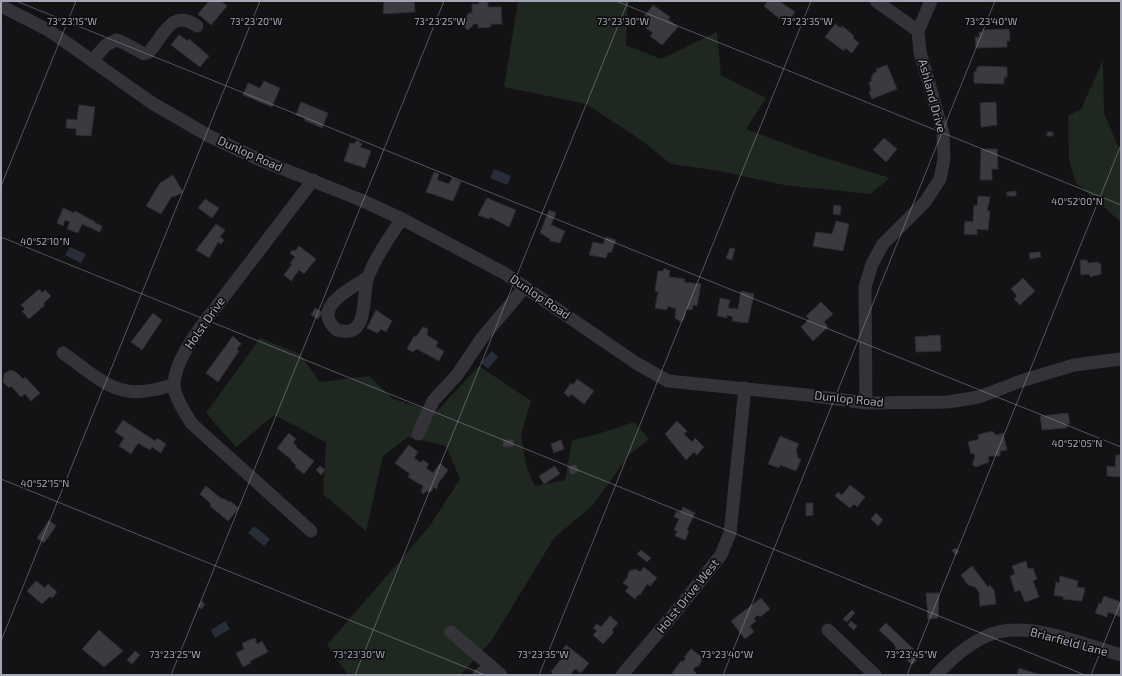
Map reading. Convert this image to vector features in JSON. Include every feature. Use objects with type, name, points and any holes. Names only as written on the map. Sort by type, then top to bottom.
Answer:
[{"type":"street","points":[[876,1],[918,31],[931,1]]},
{"type":"street","name":"Dunlop Road","points":[[1,6],[50,31],[152,103],[209,136],[258,159],[313,180],[402,218],[504,273],[636,363],[668,381],[745,388],[866,403],[948,402],[979,397],[1021,381],[1074,365],[1121,359]]},
{"type":"street","points":[[92,61],[106,45],[116,40],[126,43],[133,49],[144,54],[148,52],[172,22],[179,19],[188,19],[197,26]]},
{"type":"street","name":"Ashland Drive","points":[[866,403],[865,287],[872,264],[883,244],[925,202],[940,179],[944,159],[943,133],[920,52],[918,31]]},
{"type":"street","name":"Holst Drive","points":[[174,384],[180,360],[200,328],[313,180]]},
{"type":"street","points":[[367,278],[386,242],[402,218]]},
{"type":"street","points":[[418,434],[433,401],[449,385],[482,338],[525,287]]},
{"type":"street","points":[[63,353],[105,383],[123,391],[138,393],[156,391],[174,384],[180,403],[191,423],[311,531]]},
{"type":"street","name":"Holst Drive West","points":[[622,675],[721,555],[730,533],[745,388]]},
{"type":"street","points":[[828,630],[875,675]]},
{"type":"street","name":"Briarfield Lane","points":[[936,675],[949,661],[972,643],[998,632],[1026,630],[1051,635],[1121,655]]},
{"type":"street","points":[[451,632],[501,675]]},
{"type":"street","points":[[479,675],[491,666]]},
{"type":"shaded area","points":[[518,1],[628,1],[626,45],[661,59],[717,32],[721,75],[766,98],[746,129],[819,156],[890,178],[870,194],[784,185],[720,171],[671,164],[641,140],[586,104],[504,87]]},
{"type":"shaded area","points":[[1103,60],[1104,113],[1121,153],[1121,222],[1076,183],[1069,160],[1068,116],[1081,109]]},
{"type":"shaded area","points":[[494,169],[511,176],[507,185],[490,178]]},
{"type":"shaded area","points":[[70,247],[86,254],[81,263],[65,255]]},
{"type":"shaded area","points":[[260,338],[300,354],[320,382],[369,376],[393,399],[436,412],[479,366],[531,401],[521,435],[526,466],[535,486],[565,480],[572,440],[598,434],[634,422],[649,439],[629,455],[593,505],[554,538],[492,640],[461,675],[348,675],[327,645],[429,527],[460,479],[446,446],[408,437],[383,456],[366,531],[323,494],[326,442],[274,415],[236,447],[206,413]]},
{"type":"shaded area","points":[[492,351],[498,357],[488,369],[481,363]]},
{"type":"shaded area","points":[[254,526],[270,539],[264,546],[248,533]]},
{"type":"shaded area","points":[[225,621],[230,629],[215,638],[211,630]]},
{"type":"building","points":[[209,1],[221,1],[227,6],[211,25],[198,14]]},
{"type":"building","points":[[384,1],[414,1],[415,12],[383,14]]},
{"type":"building","points":[[479,1],[488,1],[488,7],[501,7],[502,24],[491,24],[491,27],[478,28],[478,24],[474,24],[468,30],[460,24],[469,13],[472,13],[472,4],[479,4]]},
{"type":"building","points":[[768,1],[779,1],[795,12],[786,24],[764,6]]},
{"type":"building","points":[[653,5],[670,17],[668,19],[678,27],[662,45],[650,36],[653,33],[646,28],[648,26],[644,22],[645,20],[643,18]]},
{"type":"building","points":[[835,24],[846,29],[859,43],[852,53],[845,48],[844,51],[825,37]]},
{"type":"building","points":[[1009,29],[1010,41],[1007,41],[1007,47],[976,48],[975,37],[979,37],[979,32],[983,32],[983,30]]},
{"type":"building","points":[[179,35],[188,41],[189,39],[209,56],[200,67],[171,45]]},
{"type":"building","points":[[887,65],[897,89],[872,99],[869,92],[871,91],[869,82],[872,81],[871,78],[874,73],[877,72],[876,69]]},
{"type":"building","points":[[977,67],[1007,67],[1007,77],[1004,77],[1004,84],[974,83],[974,72],[976,72]]},
{"type":"building","points":[[264,81],[280,88],[272,107],[243,95],[248,83],[260,88]]},
{"type":"building","points":[[301,102],[328,113],[322,128],[304,120],[305,118],[296,115]]},
{"type":"building","points":[[996,102],[997,125],[981,127],[980,103]]},
{"type":"building","points":[[79,105],[95,107],[91,136],[76,135],[76,129],[66,128],[67,119],[77,120]]},
{"type":"building","points":[[1047,132],[1053,132],[1053,136],[1047,136]]},
{"type":"building","points":[[884,138],[897,149],[886,162],[873,150]]},
{"type":"building","points":[[357,140],[362,144],[360,147],[371,151],[365,168],[344,161],[350,143],[354,144]]},
{"type":"building","points":[[981,149],[997,149],[998,169],[992,169],[992,180],[980,180]]},
{"type":"building","points":[[434,172],[439,174],[437,180],[449,184],[452,178],[461,182],[453,201],[426,192]]},
{"type":"building","points":[[173,175],[183,192],[174,197],[172,196],[161,214],[146,206],[160,183]]},
{"type":"building","points":[[1016,191],[1016,196],[1007,196],[1007,192]]},
{"type":"building","points":[[978,196],[990,197],[987,211],[990,211],[988,230],[977,229],[977,235],[964,234],[965,221],[973,222],[974,205],[977,206]]},
{"type":"building","points":[[487,198],[516,210],[509,227],[490,217],[489,219],[478,215]]},
{"type":"building","points":[[205,199],[219,208],[212,218],[198,208]]},
{"type":"building","points":[[834,205],[841,206],[840,215],[833,214]]},
{"type":"building","points":[[63,208],[74,213],[75,211],[102,226],[100,232],[82,224],[78,233],[67,229],[70,222],[65,220],[63,226],[57,223]]},
{"type":"building","points":[[549,210],[556,213],[551,225],[565,231],[560,243],[550,241],[550,239],[540,233]]},
{"type":"building","points":[[836,221],[849,224],[843,251],[813,246],[816,232],[832,234]]},
{"type":"building","points":[[216,224],[225,230],[220,237],[224,240],[221,244],[218,242],[209,258],[196,250]]},
{"type":"building","points":[[606,237],[616,240],[611,253],[608,252],[606,258],[589,255],[593,242],[603,244]]},
{"type":"building","points":[[299,246],[316,259],[304,274],[299,270],[291,281],[284,275],[295,257],[290,253],[292,250],[295,251]]},
{"type":"building","points":[[730,248],[735,249],[732,260],[726,258]]},
{"type":"building","points":[[1040,252],[1041,257],[1030,259],[1029,253]]},
{"type":"building","points":[[1080,260],[1087,260],[1088,263],[1099,262],[1099,264],[1101,264],[1101,274],[1090,277],[1089,274],[1081,275]]},
{"type":"building","points":[[664,268],[670,271],[669,277],[685,279],[684,282],[701,284],[697,306],[693,305],[692,310],[686,309],[684,319],[681,322],[675,318],[676,309],[668,306],[667,310],[655,308],[658,292],[655,291],[658,271],[663,271]]},
{"type":"building","points":[[1023,278],[1035,291],[1020,305],[1014,299],[1017,296],[1011,289]]},
{"type":"building","points":[[39,289],[42,293],[45,290],[51,296],[43,304],[45,305],[29,319],[22,311],[25,309],[21,305]]},
{"type":"building","points":[[741,291],[754,294],[748,323],[732,321],[733,317],[727,315],[727,318],[717,316],[720,298],[730,300],[728,308],[738,309]]},
{"type":"building","points":[[821,302],[833,314],[824,322],[828,327],[813,341],[801,327],[809,319],[806,316]]},
{"type":"building","points":[[315,308],[322,312],[318,319],[311,315]]},
{"type":"building","points":[[376,310],[392,321],[386,332],[381,329],[377,333],[367,328]]},
{"type":"building","points":[[153,313],[162,320],[142,350],[131,342]]},
{"type":"building","points":[[423,327],[428,329],[427,335],[438,342],[436,347],[444,351],[439,361],[417,349],[413,352],[407,349],[414,336],[416,337]]},
{"type":"building","points":[[940,335],[941,351],[916,352],[915,337]]},
{"type":"building","points":[[233,336],[241,344],[237,349],[239,351],[218,382],[206,373]]},
{"type":"building","points":[[10,370],[16,372],[23,379],[25,377],[40,393],[31,401],[25,394],[21,397],[11,386],[9,388],[3,382],[4,374]]},
{"type":"building","points":[[577,379],[594,391],[584,404],[571,394],[569,397],[564,393],[571,383],[573,385]]},
{"type":"building","points":[[1068,413],[1070,424],[1067,424],[1067,428],[1042,430],[1040,416]]},
{"type":"building","points":[[123,420],[155,441],[157,438],[166,444],[161,453],[152,447],[150,450],[138,443],[131,454],[119,446],[124,438],[115,432]]},
{"type":"building","points":[[677,421],[687,431],[684,434],[692,442],[695,438],[704,447],[697,455],[694,452],[686,460],[665,434]]},
{"type":"building","points":[[992,431],[996,435],[1003,433],[1007,450],[1000,451],[1000,456],[988,456],[989,462],[976,467],[973,465],[975,458],[974,453],[971,454],[968,442],[979,439],[978,435]]},
{"type":"building","points":[[289,433],[296,439],[293,443],[297,446],[296,447],[314,461],[304,474],[295,467],[296,465],[291,461],[292,460],[277,448]]},
{"type":"building","points":[[780,436],[799,444],[796,450],[798,458],[801,459],[796,471],[780,465],[779,468],[768,464]]},
{"type":"building","points":[[503,439],[514,440],[513,447],[503,447]]},
{"type":"building","points":[[561,440],[564,449],[554,453],[551,444]]},
{"type":"building","points":[[409,445],[418,452],[414,458],[421,463],[423,460],[429,464],[426,468],[433,473],[440,463],[448,470],[437,485],[438,486],[436,489],[434,487],[431,492],[426,491],[424,494],[421,492],[423,486],[408,477],[410,474],[395,463]]},
{"type":"building","points":[[1116,455],[1121,455],[1121,477],[1107,476],[1107,466],[1115,467]]},
{"type":"building","points":[[576,464],[579,471],[571,475],[568,467]]},
{"type":"building","points":[[320,466],[325,470],[321,475],[316,470]]},
{"type":"building","points":[[555,466],[560,474],[544,484],[539,476]]},
{"type":"building","points":[[850,485],[865,497],[857,507],[854,504],[850,508],[835,496],[838,492],[842,495]]},
{"type":"building","points":[[206,486],[222,499],[223,498],[229,502],[230,501],[239,508],[228,521],[210,506],[211,504],[200,494]]},
{"type":"building","points":[[806,503],[813,503],[813,515],[806,516]]},
{"type":"building","points":[[683,507],[695,513],[687,530],[689,531],[685,540],[675,536],[677,531],[674,530],[679,519],[674,517],[677,511],[680,513]]},
{"type":"building","points":[[876,513],[883,520],[878,526],[871,519]]},
{"type":"building","points":[[49,520],[56,526],[44,543],[37,538]]},
{"type":"building","points":[[956,548],[959,552],[955,555],[952,550]]},
{"type":"building","points":[[641,550],[651,558],[647,562],[637,554]]},
{"type":"building","points":[[1026,561],[1028,569],[1033,568],[1037,579],[1033,581],[1039,597],[1025,602],[1020,590],[1015,592],[1010,576],[1015,574],[1012,566]]},
{"type":"building","points":[[972,566],[988,587],[990,585],[994,590],[996,604],[980,606],[979,592],[975,587],[968,585],[961,575]]},
{"type":"building","points":[[644,567],[657,578],[650,586],[647,584],[640,595],[639,594],[635,599],[625,591],[629,587],[623,583],[627,578],[629,571],[636,569],[640,572]]},
{"type":"building","points":[[1060,576],[1078,581],[1077,587],[1085,588],[1082,601],[1063,599],[1064,597],[1054,595],[1056,582],[1059,583]]},
{"type":"building","points":[[36,581],[45,588],[48,584],[57,592],[52,598],[50,596],[42,604],[27,591]]},
{"type":"building","points":[[926,593],[939,593],[938,618],[928,619]]},
{"type":"building","points":[[1104,596],[1121,602],[1121,617],[1108,612],[1107,617],[1095,613]]},
{"type":"building","points":[[761,598],[770,609],[760,617],[758,615],[754,618],[756,621],[750,626],[754,632],[745,639],[731,621]]},
{"type":"building","points":[[202,601],[205,605],[201,609],[198,606]]},
{"type":"building","points":[[852,610],[855,613],[847,622],[843,619]]},
{"type":"building","points":[[610,616],[618,623],[612,630],[614,632],[603,644],[593,635],[597,631],[593,628],[597,624],[601,627]]},
{"type":"building","points":[[851,621],[857,626],[854,630],[848,625]]},
{"type":"building","points":[[886,623],[921,656],[912,665],[895,649],[896,648],[893,643],[879,630]]},
{"type":"building","points":[[99,630],[123,651],[104,667],[82,649]]},
{"type":"building","points":[[255,638],[257,644],[262,641],[268,652],[250,661],[251,663],[243,667],[236,653],[244,649],[242,643]]},
{"type":"building","points":[[566,645],[589,663],[581,673],[575,669],[570,675],[554,675],[551,672],[564,655],[561,652]]},
{"type":"building","points":[[691,649],[703,658],[698,667],[696,666],[693,670],[696,673],[694,675],[675,675],[672,673],[681,661],[683,662],[686,658],[684,657]]},
{"type":"building","points":[[135,651],[140,655],[132,664],[127,660]]},
{"type":"building","points":[[1019,668],[1040,675],[1017,675]]}]
